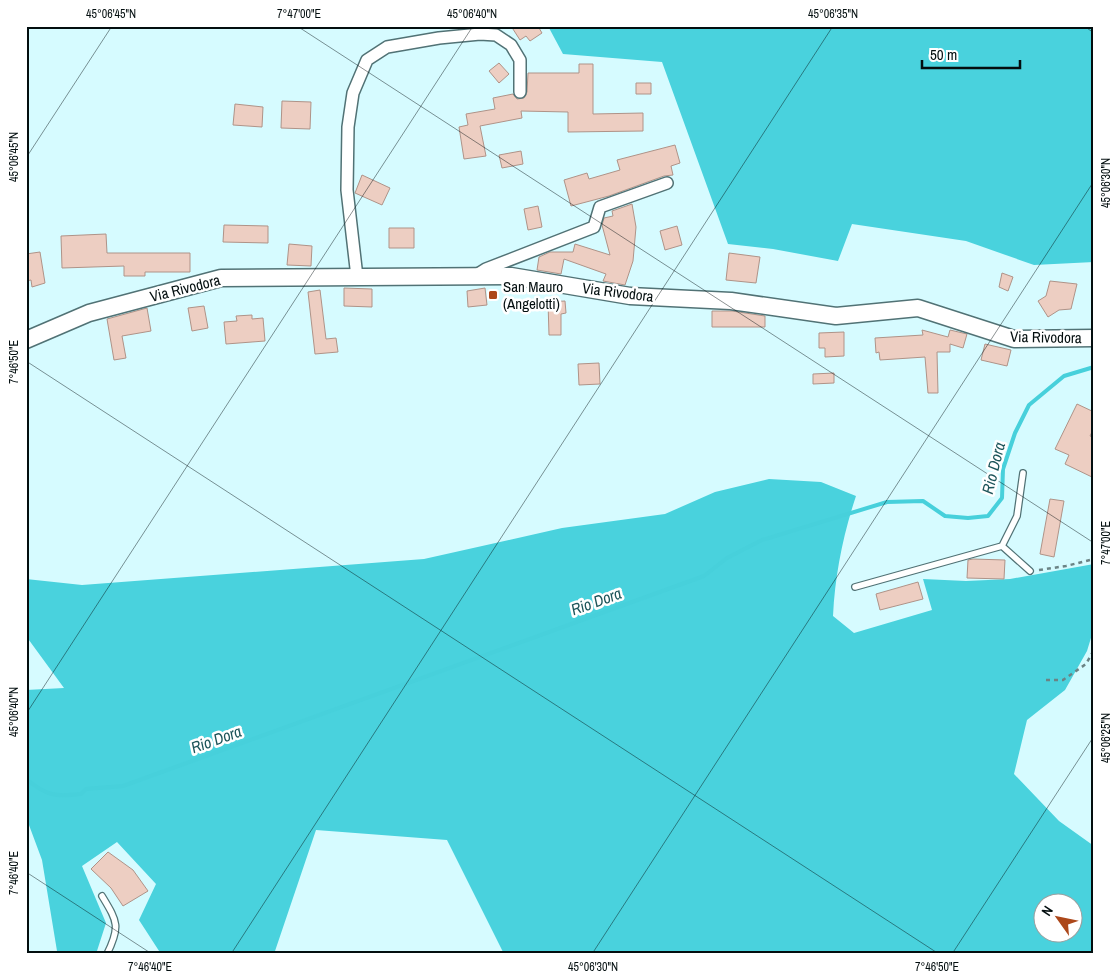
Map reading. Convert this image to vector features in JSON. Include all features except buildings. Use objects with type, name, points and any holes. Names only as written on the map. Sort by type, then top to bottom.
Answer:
[{"type":"street","points":[[357,277],[347,190],[348,127],[353,93],[367,60],[387,48],[396,46],[439,38],[480,34],[496,35],[511,45],[520,60],[520,92]]},
{"type":"street","points":[[474,277],[486,269],[594,227],[600,207],[667,183]]},
{"type":"street","name":"Via Rivodora","points":[[26,340],[89,313],[221,278],[511,276],[630,296],[730,301],[836,316],[918,308],[1014,339],[1094,338]]},
{"type":"lane","points":[[854,587],[1002,546],[1017,516],[1023,473]]},
{"type":"lane","points":[[1002,546],[1030,571]]},
{"type":"lane","points":[[102,896],[115,917],[116,934],[107,954]]},
{"type":"path","points":[[1030,571],[1066,566],[1094,559]]},
{"type":"path","points":[[1046,680],[1063,680],[1086,664],[1094,650]]},
{"type":"shaded area","points":[[548,26],[1094,26],[1094,262],[1034,265],[966,241],[852,224],[838,261],[773,249],[728,244],[662,62],[563,54]]},
{"type":"shaded area","points":[[769,479],[821,482],[856,496],[840,555],[833,616],[854,633],[932,610],[923,579],[966,581],[1010,579],[1094,564],[1094,628],[1087,651],[1065,690],[1027,720],[1014,774],[1059,821],[1094,846],[1094,954],[504,954],[447,840],[316,830],[274,954],[161,954],[139,920],[156,884],[117,842],[82,866],[106,923],[96,954],[57,951],[42,860],[26,817],[26,690],[64,688],[26,636],[26,579],[82,585],[424,559],[562,528],[665,514],[715,492]]},
{"type":"waterway","name":"Rio Dora","points":[[26,779],[40,789],[58,795],[81,794],[86,789],[123,786],[704,576],[727,558],[762,540],[887,502],[923,501],[945,516],[968,518],[988,516],[1002,498],[1003,469],[1015,433],[1029,405],[1064,376],[1094,367]]},
{"type":"place","name":"San Mauro (Angelotti)","points":[[493,295]]}]
